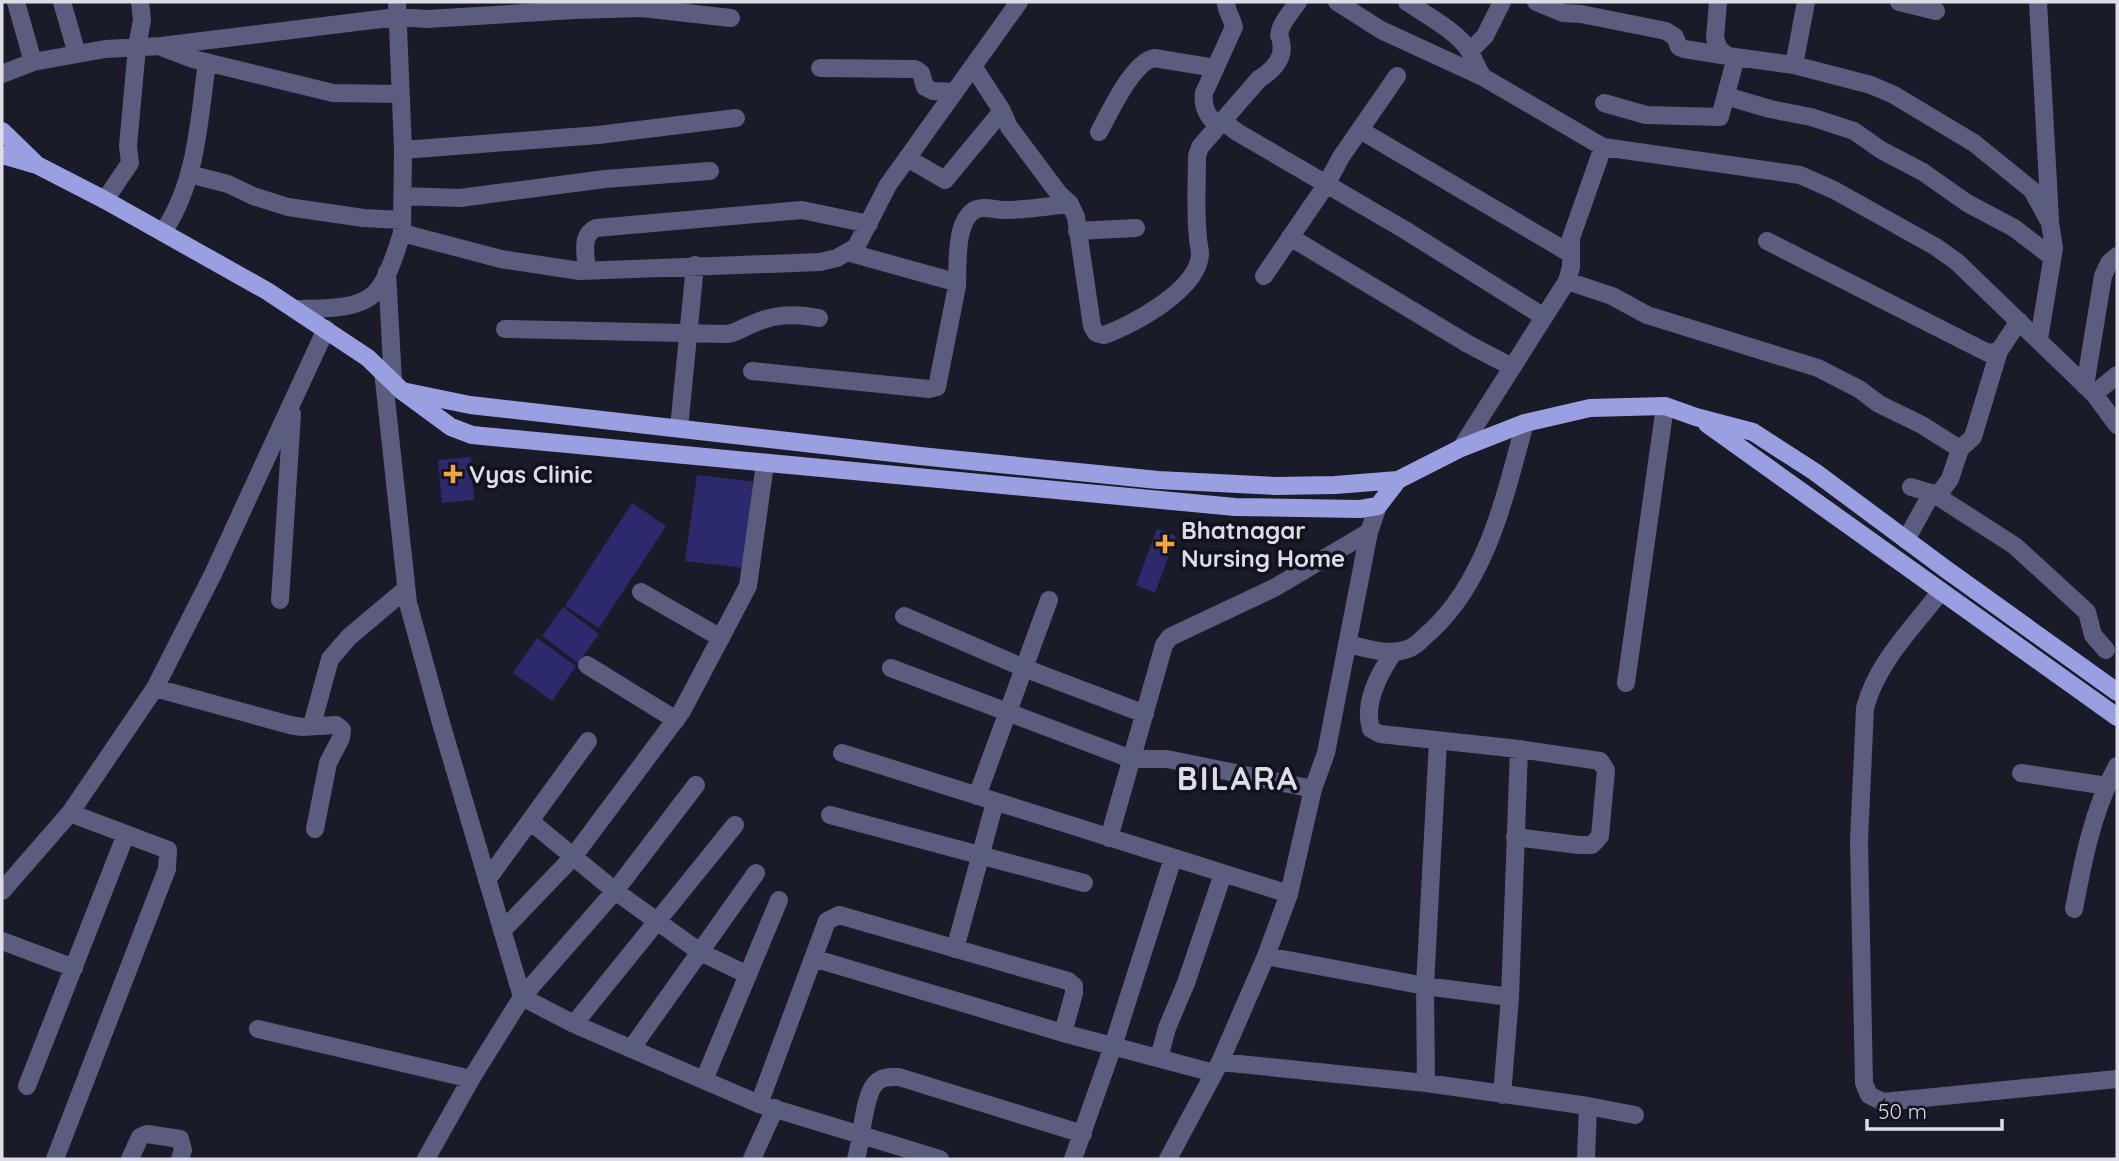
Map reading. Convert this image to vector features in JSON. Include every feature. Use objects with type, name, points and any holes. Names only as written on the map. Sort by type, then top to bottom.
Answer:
[{"type":"main road","points":[[2,131],[37,165]]},
{"type":"main road","points":[[2,155],[37,165],[104,200],[296,309],[326,329],[451,428],[472,435],[1235,507],[1360,509],[1378,506],[1398,480]]},
{"type":"main road","points":[[392,381],[470,405],[1158,480],[1276,486],[1398,480],[1461,448],[1525,423],[1590,408],[1665,406],[1753,432],[1815,472],[2117,692]]},
{"type":"main road","points":[[1696,417],[2117,717]]},
{"type":"street","points":[[16,2],[33,62]]},
{"type":"street","points":[[62,2],[76,54]]},
{"type":"street","points":[[104,200],[130,163],[128,146],[142,20],[140,2]]},
{"type":"street","points":[[189,174],[228,184],[253,197],[288,207],[363,218],[402,227],[501,260],[546,267],[587,271],[820,262],[837,258],[856,247],[888,185],[1018,2]]},
{"type":"street","points":[[1226,2],[1234,27],[1203,93],[1205,112],[1221,124],[1405,230],[1544,317]]},
{"type":"street","points":[[973,66],[1002,111],[1009,127],[1059,194],[1070,204],[1076,217],[1092,326],[1096,333],[1104,335],[1166,302],[1181,289],[1194,271],[1200,256],[1197,156],[1207,138],[1259,79],[1270,73],[1279,61],[1281,26],[1298,2]]},
{"type":"street","points":[[1337,2],[1381,30],[1483,77],[1603,146],[1800,175],[1819,182],[1936,247],[1957,262],[2090,390],[2117,425]]},
{"type":"street","points":[[1408,2],[1458,38],[1470,51],[1473,63],[1483,77]]},
{"type":"street","points":[[1470,51],[1485,36],[1502,2]]},
{"type":"street","points":[[1536,2],[1563,13],[1581,14],[1666,31],[1675,37],[1678,47],[1684,49],[1794,65],[1858,81],[1894,95],[1974,143],[2032,190],[2050,223]]},
{"type":"street","points":[[1718,2],[1716,38],[1719,49],[1732,57]]},
{"type":"street","points":[[1794,65],[1807,2]]},
{"type":"street","points":[[1899,2],[1936,11]]},
{"type":"street","points":[[2038,2],[2050,223],[2054,248],[2039,339]]},
{"type":"street","points":[[2,74],[33,62],[76,54],[161,46],[397,9],[427,19],[642,8],[731,18]]},
{"type":"street","points":[[296,309],[360,303],[376,293],[387,272],[402,227],[403,150],[397,9]]},
{"type":"street","points":[[161,46],[207,62],[333,93],[400,94]]},
{"type":"street","points":[[1604,103],[1646,114],[1720,117],[1732,57]]},
{"type":"street","points":[[1099,132],[1123,89],[1147,60],[1154,58],[1215,68]]},
{"type":"street","points":[[163,232],[181,203],[189,174],[207,62]]},
{"type":"street","points":[[820,68],[915,69],[921,73],[925,87],[933,91],[954,92]]},
{"type":"street","points":[[1264,276],[1397,76]]},
{"type":"street","points":[[1726,96],[1811,117],[1854,131],[1923,172],[1967,203],[2014,228],[2052,257]]},
{"type":"street","points":[[907,158],[945,180],[1002,111]]},
{"type":"street","points":[[403,150],[598,135],[736,118]]},
{"type":"street","points":[[1360,130],[1571,254]]},
{"type":"street","points":[[1461,448],[1567,281],[1571,267],[1571,238],[1603,146]]},
{"type":"street","points":[[402,196],[460,198],[605,179],[710,171]]},
{"type":"street","points":[[752,371],[929,389],[937,387],[957,286],[962,227],[978,208],[1006,210],[1070,204]]},
{"type":"street","points":[[587,271],[585,237],[596,228],[802,211],[869,224]]},
{"type":"street","points":[[1077,231],[1136,228]]},
{"type":"street","points":[[1290,237],[1468,344],[1512,367]]},
{"type":"street","points":[[1768,241],[1978,349],[1988,353],[1999,351]]},
{"type":"street","points":[[848,252],[949,279],[957,286]]},
{"type":"street","points":[[2090,390],[2103,276],[2109,263],[2117,256]]},
{"type":"street","points":[[679,428],[695,265]]},
{"type":"street","points":[[387,272],[408,603],[522,997],[573,1024],[767,1106],[940,1159]]},
{"type":"street","points":[[1567,281],[1612,296],[1647,315],[1818,368],[1960,449]]},
{"type":"street","points":[[505,329],[737,332],[773,316],[793,313],[819,318]]},
{"type":"street","points":[[1906,540],[1929,498],[1942,491],[1950,480],[1960,449],[1973,437],[1999,351],[2019,321]]},
{"type":"street","points":[[2,891],[70,813],[155,688],[213,574],[326,329]]},
{"type":"street","points":[[2090,390],[2117,375]]},
{"type":"street","points":[[280,600],[292,403]]},
{"type":"street","points":[[1626,683],[1665,406]]},
{"type":"street","points":[[1347,644],[1393,653],[1412,648],[1450,613],[1483,557],[1500,510],[1525,423]]},
{"type":"street","points":[[502,931],[573,857],[676,720],[748,586],[765,464]]},
{"type":"street","points":[[1911,487],[1934,494],[2015,546],[2087,612],[2093,635],[2106,650]]},
{"type":"street","points":[[1168,1159],[1217,1067],[1266,956],[1289,894],[1313,789],[1326,753],[1369,532],[1378,506]]},
{"type":"street","points":[[1109,838],[1164,645],[1170,637],[1274,588],[1369,532]]},
{"type":"street","points":[[312,725],[330,659],[349,637],[406,589]]},
{"type":"street","points":[[1941,591],[1881,667],[1870,688],[1865,708],[1859,841],[1864,1083],[1869,1095],[1883,1102],[2117,1079]]},
{"type":"street","points":[[641,592],[721,638]]},
{"type":"street","points":[[977,796],[1049,600]]},
{"type":"street","points":[[904,616],[1024,668],[1145,714]]},
{"type":"street","points":[[1393,653],[1380,673],[1370,703],[1368,718],[1371,729],[1380,734],[1601,761],[1606,769],[1600,836],[1592,845],[1515,837]]},
{"type":"street","points":[[587,665],[676,720]]},
{"type":"street","points":[[891,668],[1131,759],[1167,759],[1313,789]]},
{"type":"street","points":[[155,688],[290,725],[336,725],[342,730],[341,738],[328,763],[315,829]]},
{"type":"street","points":[[487,880],[588,741]]},
{"type":"street","points":[[1426,1083],[1425,986],[1438,741]]},
{"type":"street","points":[[1502,1095],[1510,998],[1519,749]]},
{"type":"street","points":[[842,753],[1289,894]]},
{"type":"street","points":[[2074,909],[2084,857],[2107,786],[2117,766]]},
{"type":"street","points":[[2021,773],[2107,786]]},
{"type":"street","points":[[426,1159],[522,997],[615,891],[696,785]]},
{"type":"street","points":[[956,949],[995,803]]},
{"type":"street","points":[[55,1159],[167,869],[168,849],[70,813]]},
{"type":"street","points":[[830,815],[1084,883]]},
{"type":"street","points":[[530,821],[615,891],[700,952],[748,975]]},
{"type":"street","points":[[573,1024],[736,825]]},
{"type":"street","points":[[27,1086],[126,834]]},
{"type":"street","points":[[1073,1159],[1174,858]]},
{"type":"street","points":[[631,1049],[757,873]]},
{"type":"street","points":[[1159,1058],[1167,1028],[1186,984],[1223,874]]},
{"type":"street","points":[[704,1080],[779,901]]},
{"type":"street","points":[[751,1159],[813,958],[827,921],[839,915],[1068,981],[1074,986],[1074,993],[1063,1033]]},
{"type":"street","points":[[2,941],[74,968]]},
{"type":"street","points":[[1266,956],[1425,986],[1510,998]]},
{"type":"street","points":[[813,958],[1063,1033],[1159,1058],[1217,1067],[1426,1083],[1635,1115]]},
{"type":"street","points":[[258,1028],[471,1079]]},
{"type":"street","points":[[856,1159],[859,1134],[875,1083],[885,1076],[899,1077],[1083,1134]]},
{"type":"street","points":[[1586,1159],[1588,1106]]},
{"type":"street","points":[[130,1159],[139,1137],[147,1134],[180,1139],[183,1150],[180,1159]]},
{"type":"building","points":[[471,457],[474,500],[442,503],[438,460]]},
{"type":"building","points":[[697,475],[756,482],[744,568],[685,561]]},
{"type":"building","points":[[632,503],[666,526],[599,628],[565,606]]},
{"type":"building","points":[[1157,529],[1176,536],[1155,593],[1136,585]]},
{"type":"building","points":[[563,607],[599,634],[578,663],[542,636]]},
{"type":"building","points":[[537,638],[576,666],[552,701],[513,673]]},
{"type":"place","name":"Vyas Clinic","points":[[453,474]]},
{"type":"place","name":"Bhatnagar Nursing Home","points":[[1165,544]]},
{"type":"district","name":"BILARA","points":[[1238,778]]}]
